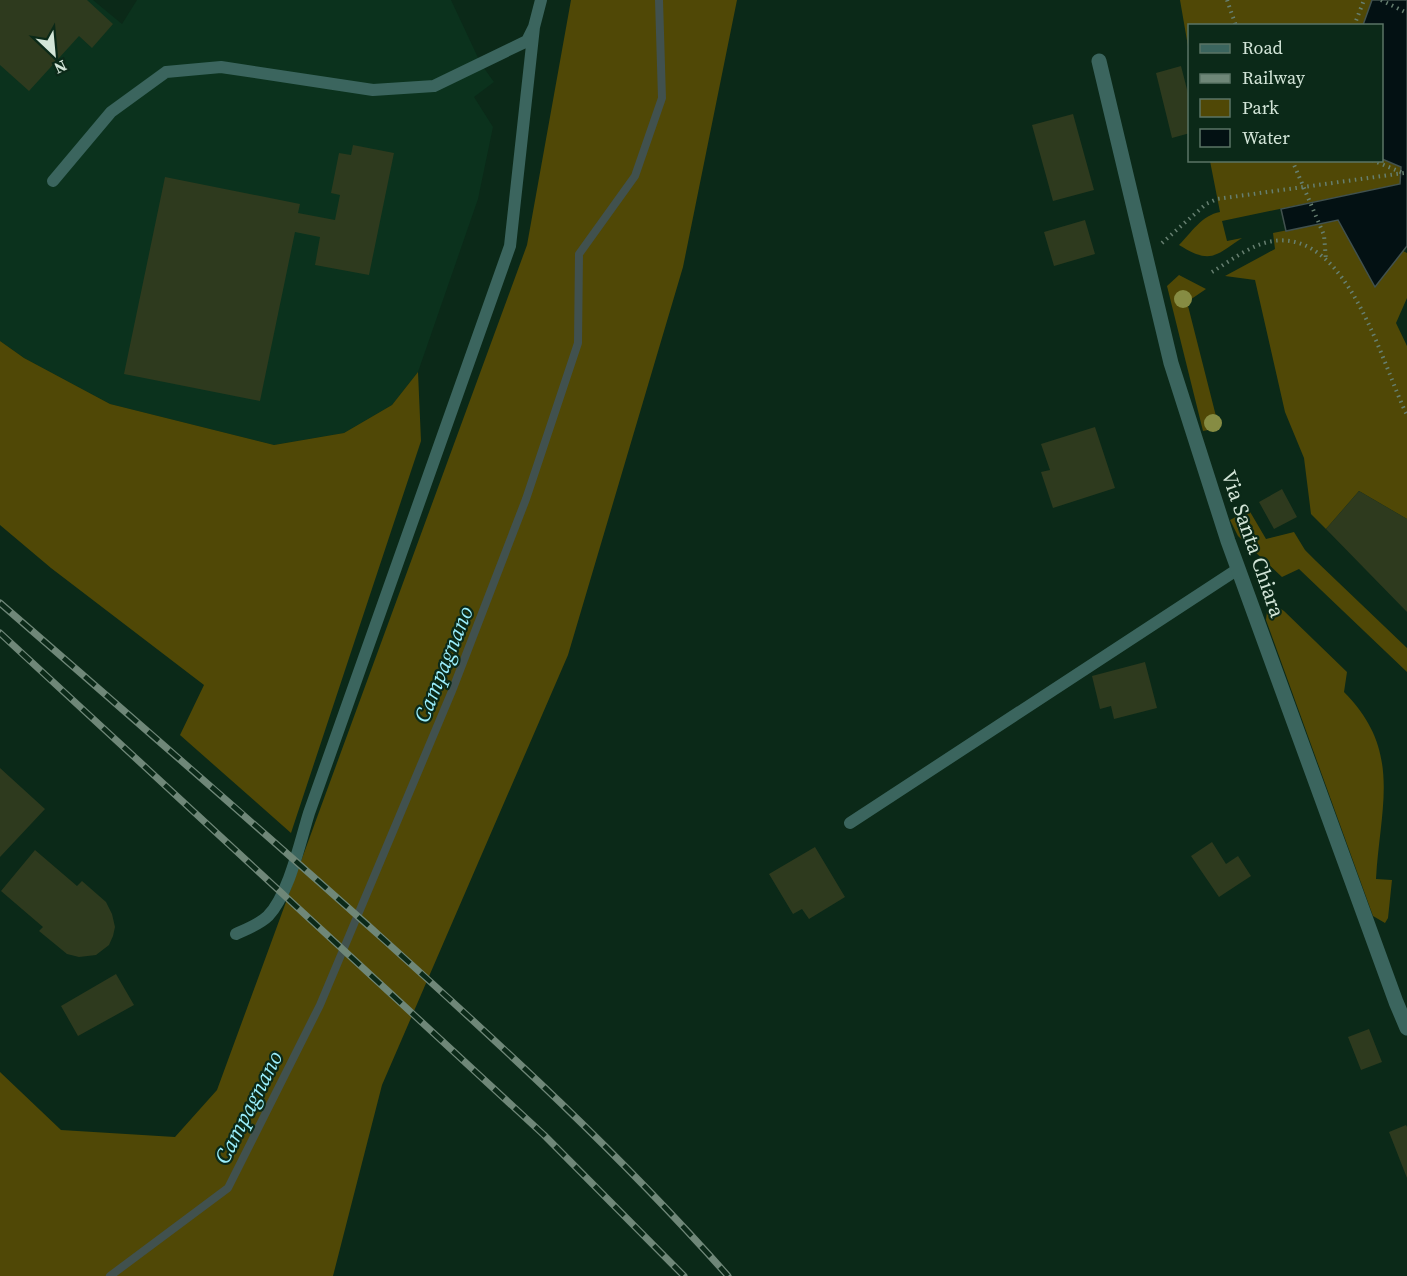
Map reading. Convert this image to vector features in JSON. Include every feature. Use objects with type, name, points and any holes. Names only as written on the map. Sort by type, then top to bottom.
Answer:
[{"type":"street","name":"Via Santa Chiara","points":[[1099,61],[1171,363],[1238,569],[1391,990],[1407,1028]]},
{"type":"lane","points":[[53,180],[111,112],[166,72],[221,67],[373,90],[434,86],[527,41],[542,0]]},
{"type":"lane","points":[[236,934],[253,927],[268,916],[281,899],[309,813],[510,246],[534,27]]},
{"type":"lane","points":[[850,822],[1238,569]]},
{"type":"path","points":[[1227,0],[1235,24]]},
{"type":"path","points":[[1355,24],[1364,0]]},
{"type":"path","points":[[1381,0],[1407,13]]},
{"type":"path","points":[[1293,162],[1324,235],[1326,260]]},
{"type":"path","points":[[1378,162],[1405,172]]},
{"type":"path","points":[[1146,257],[1206,204],[1217,199],[1405,172]]},
{"type":"path","points":[[1212,272],[1257,246],[1274,241],[1305,246],[1326,260],[1354,294],[1407,415]]},
{"type":"shaded area","points":[[0,0],[93,0],[122,24],[137,0],[451,0],[481,64],[494,82],[474,97],[493,127],[478,199],[418,372],[392,405],[344,433],[274,445],[110,404],[24,358],[0,341]]},
{"type":"green space","points":[[571,0],[737,0],[683,267],[568,655],[382,1085],[333,1276],[0,1276],[0,1072],[61,1130],[175,1137],[217,1090],[527,245]]},
{"type":"green space","points":[[1180,0],[1372,0],[1363,24],[1188,24],[1188,46]]},
{"type":"green space","points":[[1383,159],[1401,167],[1400,184],[1222,221],[1227,241],[1242,238],[1218,254],[1198,255],[1179,245],[1202,221],[1220,212],[1210,162],[1383,162]]},
{"type":"green space","points":[[1338,220],[1375,287],[1403,251],[1407,253],[1407,298],[1396,323],[1407,346],[1407,519],[1359,491],[1326,529],[1311,514],[1304,458],[1285,412],[1255,280],[1225,276],[1275,249],[1273,233]]},
{"type":"green space","points":[[1179,275],[1206,289],[1187,302],[1219,428],[1203,431],[1167,286]]},
{"type":"green space","points":[[0,341],[24,358],[110,404],[274,445],[344,433],[392,405],[418,372],[421,441],[291,833],[180,735],[204,685],[51,568],[0,525]]},
{"type":"green space","points":[[1249,510],[1266,539],[1294,532],[1305,550],[1407,648],[1407,672],[1299,569],[1282,577],[1238,536],[1230,520]]},
{"type":"green space","points":[[1272,606],[1284,611],[1347,672],[1344,692],[1362,714],[1374,736],[1381,758],[1384,781],[1376,879],[1392,880],[1388,918],[1385,923],[1373,916],[1266,620],[1267,611]]},
{"type":"water","points":[[1372,0],[1407,0],[1407,246],[1375,287],[1338,220],[1286,231],[1281,209],[1400,184],[1401,167],[1383,159],[1383,24],[1363,24]]},
{"type":"building","points":[[0,0],[87,0],[113,24],[92,48],[79,36],[29,91],[0,65]]},
{"type":"building","points":[[1181,66],[1188,93],[1188,134],[1172,138],[1156,73]]},
{"type":"building","points":[[1073,114],[1094,190],[1053,201],[1032,125]]},
{"type":"building","points":[[353,145],[394,153],[369,275],[315,265],[320,237],[295,232],[260,401],[124,374],[165,177],[300,204],[298,213],[335,220],[340,195],[331,193],[339,153],[351,155]]},
{"type":"building","points":[[1085,220],[1095,254],[1054,266],[1044,232]]},
{"type":"building","points":[[1095,427],[1115,488],[1053,508],[1041,472],[1050,470],[1041,444]]},
{"type":"building","points":[[1282,489],[1297,517],[1274,529],[1259,502]]},
{"type":"building","points":[[1359,491],[1407,519],[1407,612],[1326,529]]},
{"type":"building","points":[[1145,662],[1157,708],[1114,719],[1111,706],[1100,709],[1092,676]]},
{"type":"building","points":[[0,768],[45,809],[0,857]]},
{"type":"building","points":[[1212,842],[1226,864],[1238,856],[1251,876],[1219,897],[1191,856]]},
{"type":"building","points":[[815,847],[845,897],[809,919],[802,909],[793,914],[769,874]]},
{"type":"building","points":[[35,850],[77,886],[82,881],[106,902],[115,927],[109,945],[96,955],[79,957],[67,954],[39,931],[43,927],[1,891]]},
{"type":"building","points":[[116,974],[134,1005],[78,1036],[61,1006]]},
{"type":"building","points":[[1369,1029],[1382,1062],[1361,1070],[1348,1037]]},
{"type":"building","points":[[1406,1125],[1407,1127],[1407,1178],[1389,1132]]},
{"type":"waterway","name":"Campagnano","points":[[110,1276],[228,1188],[320,1005],[452,691],[526,499],[578,343],[579,254],[635,176],[662,98],[659,0]]},
{"type":"railway","points":[[0,603],[472,1019],[646,1187],[728,1276]]},
{"type":"railway","points":[[0,633],[544,1135],[684,1276]]}]
